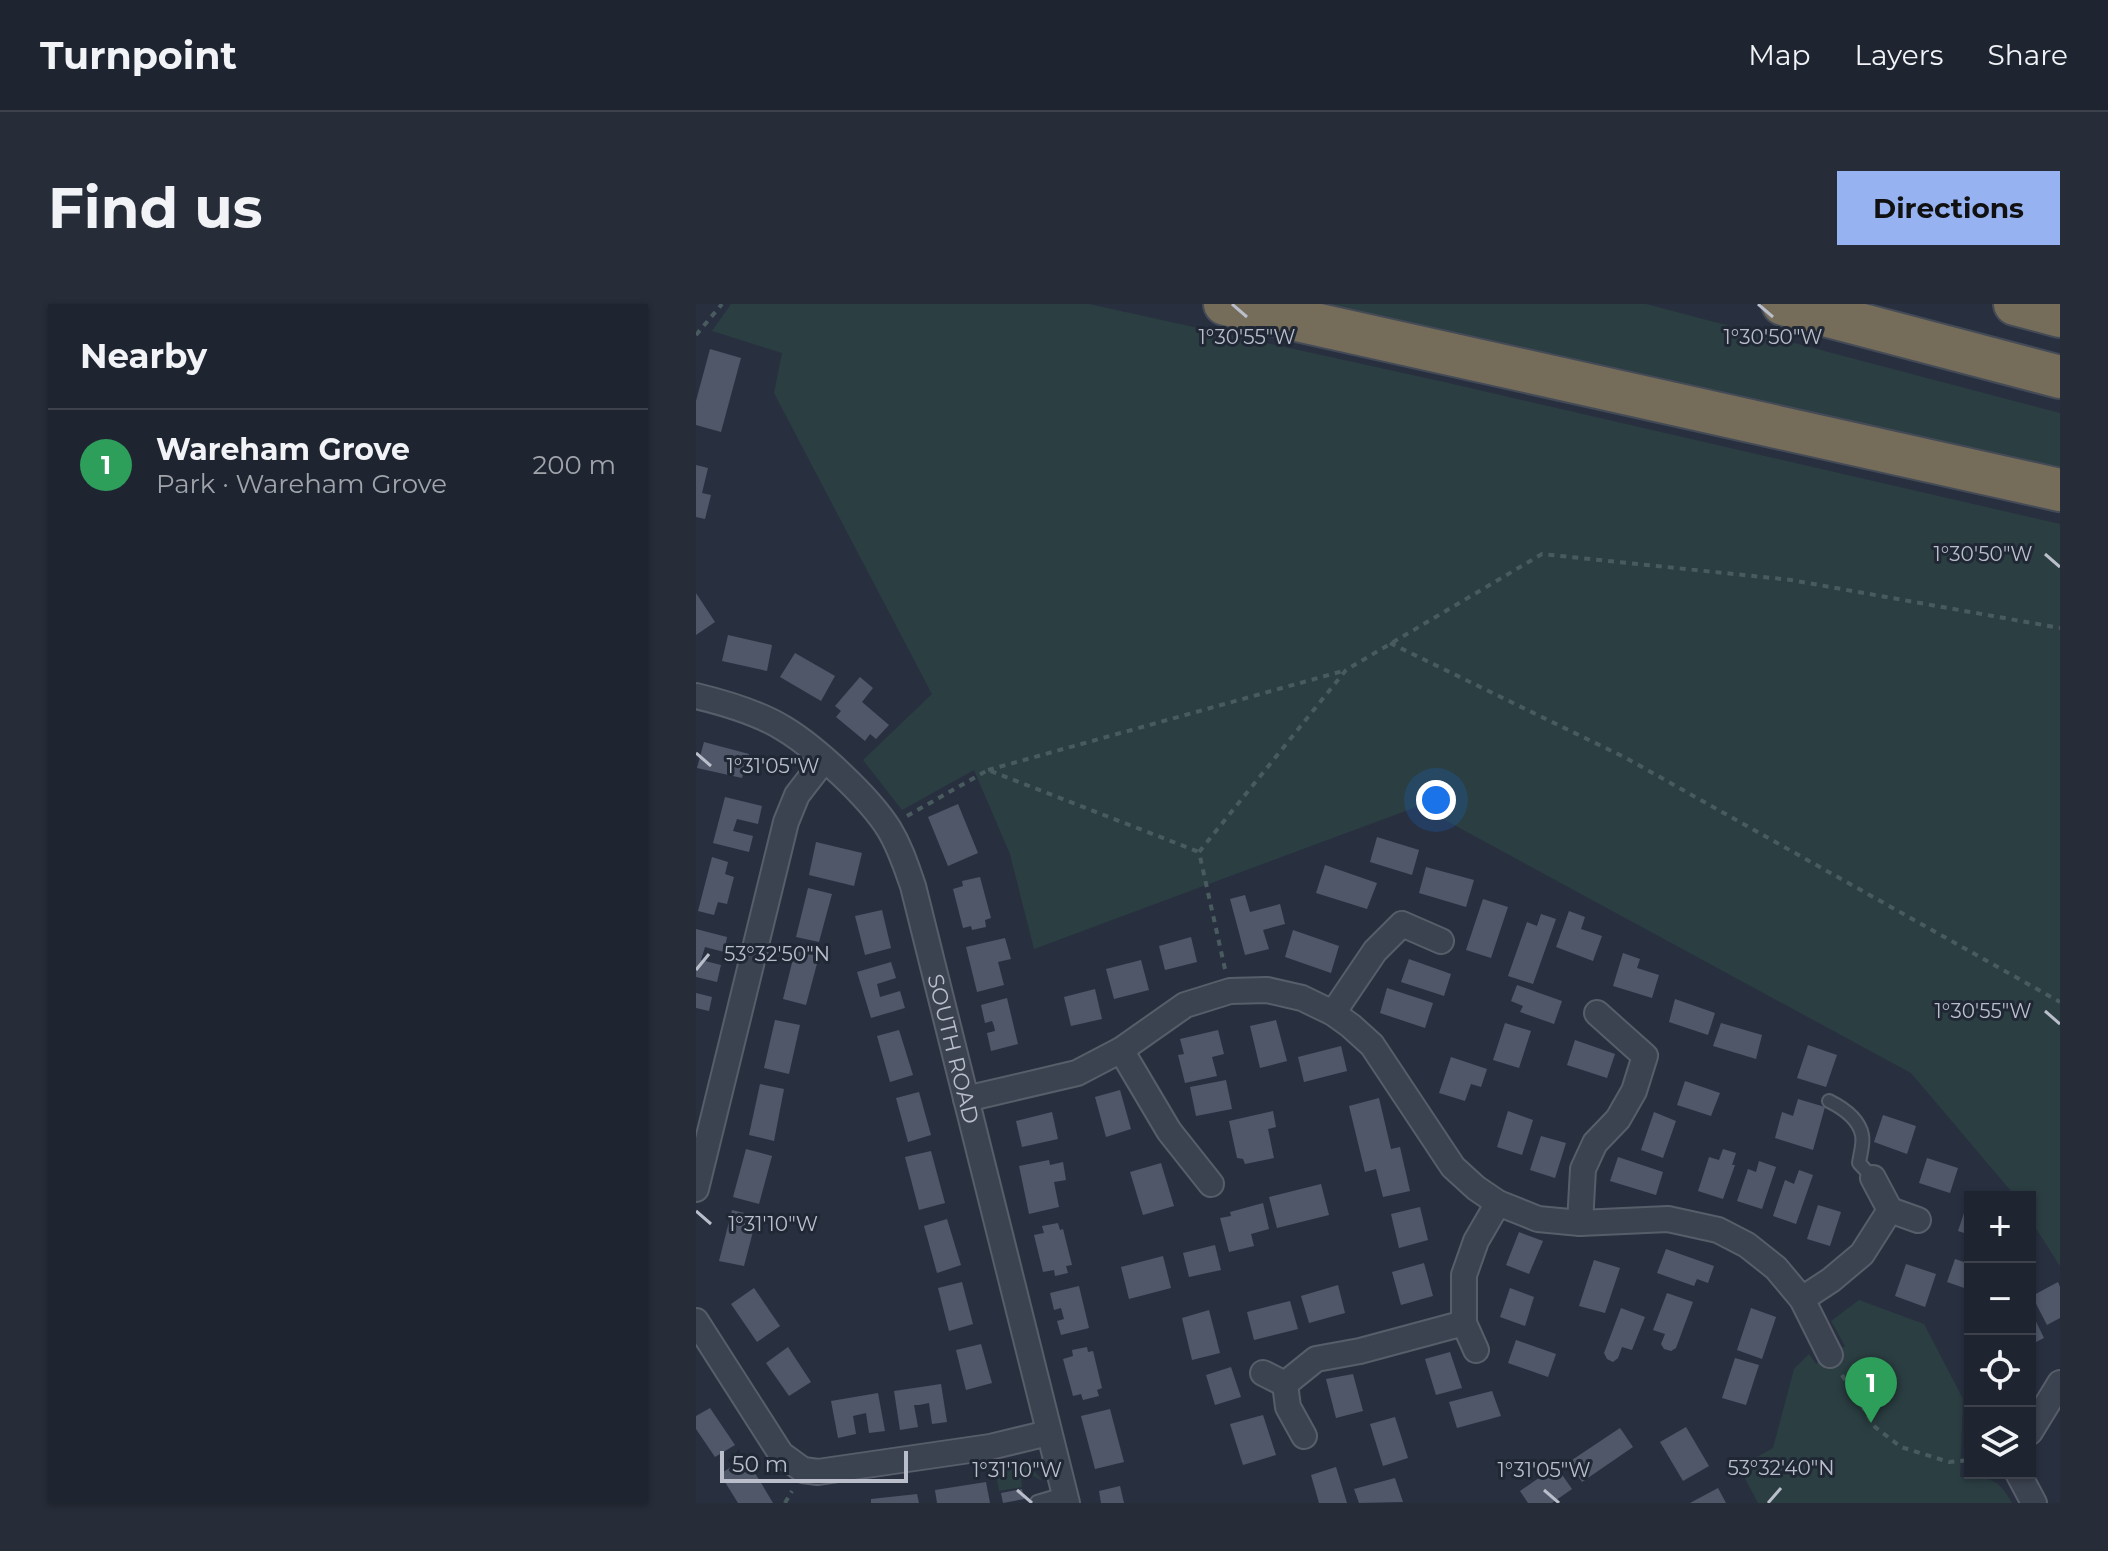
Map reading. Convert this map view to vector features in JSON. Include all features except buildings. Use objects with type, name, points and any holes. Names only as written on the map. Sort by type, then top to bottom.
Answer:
[{"type":"highway","points":[[1225,304],[2060,490]]},
{"type":"highway","points":[[1783,304],[2060,377]]},
{"type":"highway","points":[[2015,304],[2060,316]]},
{"type":"street","name":"SOUTH ROAD","points":[[696,696],[755,714],[783,728],[824,760],[868,802],[888,827],[902,853],[913,886],[1065,1498]]},
{"type":"street","points":[[696,1189],[786,822],[797,795],[824,760]]},
{"type":"street","points":[[1333,1013],[1375,951],[1402,924],[1441,941]]},
{"type":"street","points":[[966,1099],[1077,1073],[1121,1050],[1185,1005],[1230,991],[1267,990],[1302,998],[1333,1013],[1372,1045],[1453,1167],[1498,1203],[1538,1219],[1580,1223],[1668,1219],[1718,1230],[1747,1245],[1776,1268],[1802,1299],[1830,1355]]},
{"type":"street","points":[[1580,1223],[1583,1169],[1595,1143],[1618,1119],[1657,1058],[1597,1013]]},
{"type":"street","points":[[1121,1050],[1169,1131],[1211,1184]]},
{"type":"street","points":[[1873,1178],[1890,1210],[1918,1220]]},
{"type":"street","points":[[1476,1350],[1464,1323],[1464,1275],[1476,1241],[1498,1203]]},
{"type":"street","points":[[1802,1299],[1862,1254],[1890,1210]]},
{"type":"street","points":[[696,1321],[781,1454],[803,1470],[818,1472],[917,1459],[990,1447],[1048,1433]]},
{"type":"street","points":[[1285,1384],[1316,1359],[1360,1351],[1464,1323]]},
{"type":"street","points":[[1263,1373],[1285,1384]]},
{"type":"street","points":[[2036,1422],[2060,1383]]},
{"type":"street","points":[[1285,1384],[1288,1407],[1304,1436]]},
{"type":"street","points":[[2021,1479],[2034,1503]]},
{"type":"lane","points":[[1829,1101],[1852,1117],[1862,1136],[1859,1163],[1873,1178]]},
{"type":"lane","points":[[1037,1502],[1065,1498]]},
{"type":"path","points":[[696,335],[722,304]]},
{"type":"path","points":[[888,827],[988,770],[1346,670],[1542,554],[1791,580],[2060,628]]},
{"type":"path","points":[[1390,643],[1626,758],[2060,1002]]},
{"type":"path","points":[[1199,852],[1346,670]]},
{"type":"path","points":[[988,770],[1199,852]]},
{"type":"path","points":[[1199,852],[1230,991]]},
{"type":"path","points":[[1830,1355],[1875,1427],[1901,1447],[1949,1462],[1964,1461]]},
{"type":"green space","points":[[731,304],[1089,304],[2060,524],[2060,1266],[2036,1228],[2036,1191],[2011,1191],[1911,1073],[1419,806],[1034,949],[1010,854],[974,770],[902,810],[863,760],[932,694],[774,393],[782,353],[712,331]]},
{"type":"green space","points":[[1304,304],[1646,304],[2060,413],[2060,476]]},
{"type":"green space","points":[[1859,1300],[1924,1324],[1963,1399],[1960,1477],[1997,1483],[2012,1503],[1758,1503],[1739,1467],[1773,1448],[1794,1369],[1809,1354],[1816,1364],[1845,1346],[1831,1321]]},
{"type":"green space","points":[[1016,1461],[1034,1471],[1042,1481],[1030,1474],[1021,1476],[1022,1487],[999,1491],[994,1464]]},
{"type":"place","name":"Wareham Grove","points":[[1871,1423]]}]
